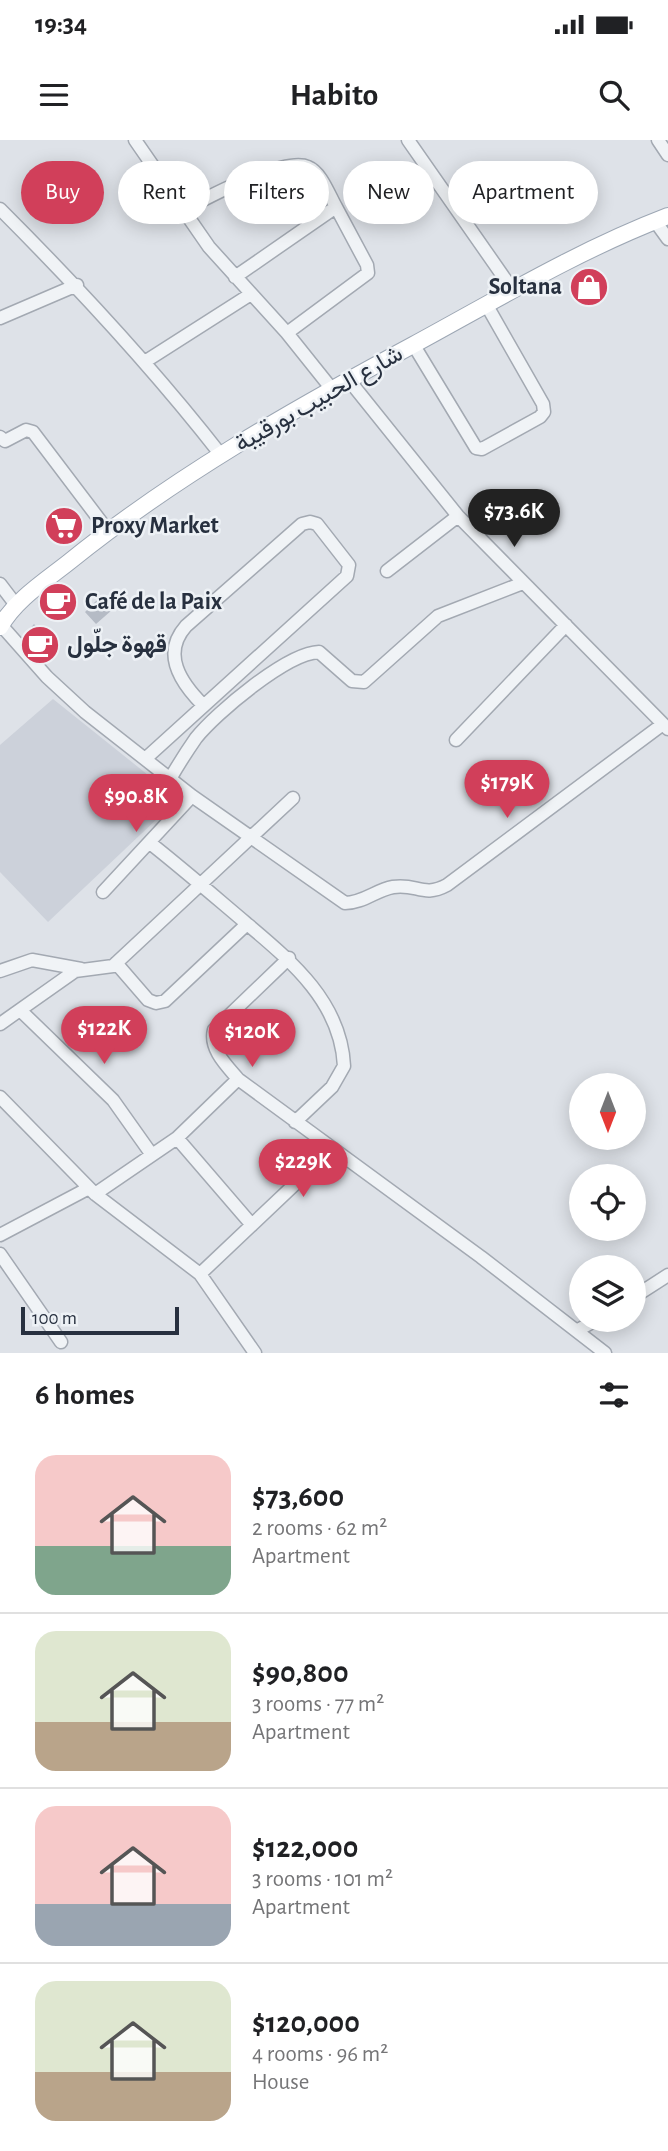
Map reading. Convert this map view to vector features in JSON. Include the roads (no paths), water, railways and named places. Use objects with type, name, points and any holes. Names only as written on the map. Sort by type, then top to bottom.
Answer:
[{"type":"main road","name":"شارع الحبيب بورقيبة","points":[[0,626],[9,608],[108,531],[221,455],[331,388],[512,289],[662,219]]},
{"type":"street","points":[[135,140],[149,161]]},
{"type":"street","points":[[408,140],[512,289]]},
{"type":"street","points":[[658,140],[668,155]]},
{"type":"street","points":[[210,197],[239,183],[297,165],[316,172],[336,206],[368,265],[368,273],[287,333]]},
{"type":"street","points":[[235,277],[336,206]]},
{"type":"street","points":[[0,209],[77,285],[146,361],[221,455]]},
{"type":"street","points":[[662,219],[668,239]]},
{"type":"street","points":[[192,224],[331,388]]},
{"type":"street","points":[[0,318],[77,285]]},
{"type":"street","points":[[146,361],[251,294]]},
{"type":"street","points":[[413,344],[476,448],[482,449],[540,417],[544,412],[543,404],[486,304]]},
{"type":"street","points":[[0,626],[61,691],[145,759],[192,796],[345,903],[356,902],[397,886],[432,892],[456,879],[665,726],[457,516],[348,379]]},
{"type":"street","points":[[0,437],[8,440],[26,430],[33,432],[108,531]]},
{"type":"street","points":[[387,571],[457,516]]},
{"type":"street","points":[[145,759],[349,572],[349,565],[317,524],[307,522],[295,530],[186,626],[178,637],[174,653],[179,679],[203,705]]},
{"type":"street","points":[[170,779],[197,738],[211,723],[264,679],[301,656],[319,652],[352,681],[364,682],[438,616],[523,583]]},
{"type":"street","points":[[0,584],[9,608]]},
{"type":"street","points":[[456,740],[566,625]]},
{"type":"street","points":[[103,892],[192,796]]},
{"type":"street","points":[[0,971],[32,960],[81,969],[110,968],[293,798]]},
{"type":"street","points":[[150,843],[289,958],[312,983],[326,1008],[341,1046],[344,1066],[332,1087],[295,1122]]},
{"type":"street","points":[[116,963],[148,1000],[156,1003],[165,1001],[247,923]]},
{"type":"street","points":[[289,958],[214,1030],[212,1040],[216,1050],[238,1080],[569,1323]]},
{"type":"street","points":[[0,1024],[81,969]]},
{"type":"street","points":[[20,1010],[113,1100],[152,1155]]},
{"type":"street","points":[[0,1235],[92,1191],[152,1155],[177,1138],[238,1080]]},
{"type":"street","points":[[1,1100],[92,1191],[200,1274],[255,1353]]},
{"type":"street","points":[[177,1138],[252,1225]]},
{"type":"street","points":[[200,1274],[332,1149]]},
{"type":"street","points":[[0,1254],[61,1342]]},
{"type":"street","points":[[646,1289],[668,1275]]},
{"type":"street","points":[[580,1332],[606,1353]]},
{"type":"place","name":"Soltana","points":[[589,287]]},
{"type":"place","name":"Proxy Market","points":[[64,526]]},
{"type":"place","name":"Café de la Paix","points":[[58,602]]},
{"type":"place","name":"قهوة جلّول","points":[[40,645]]}]
